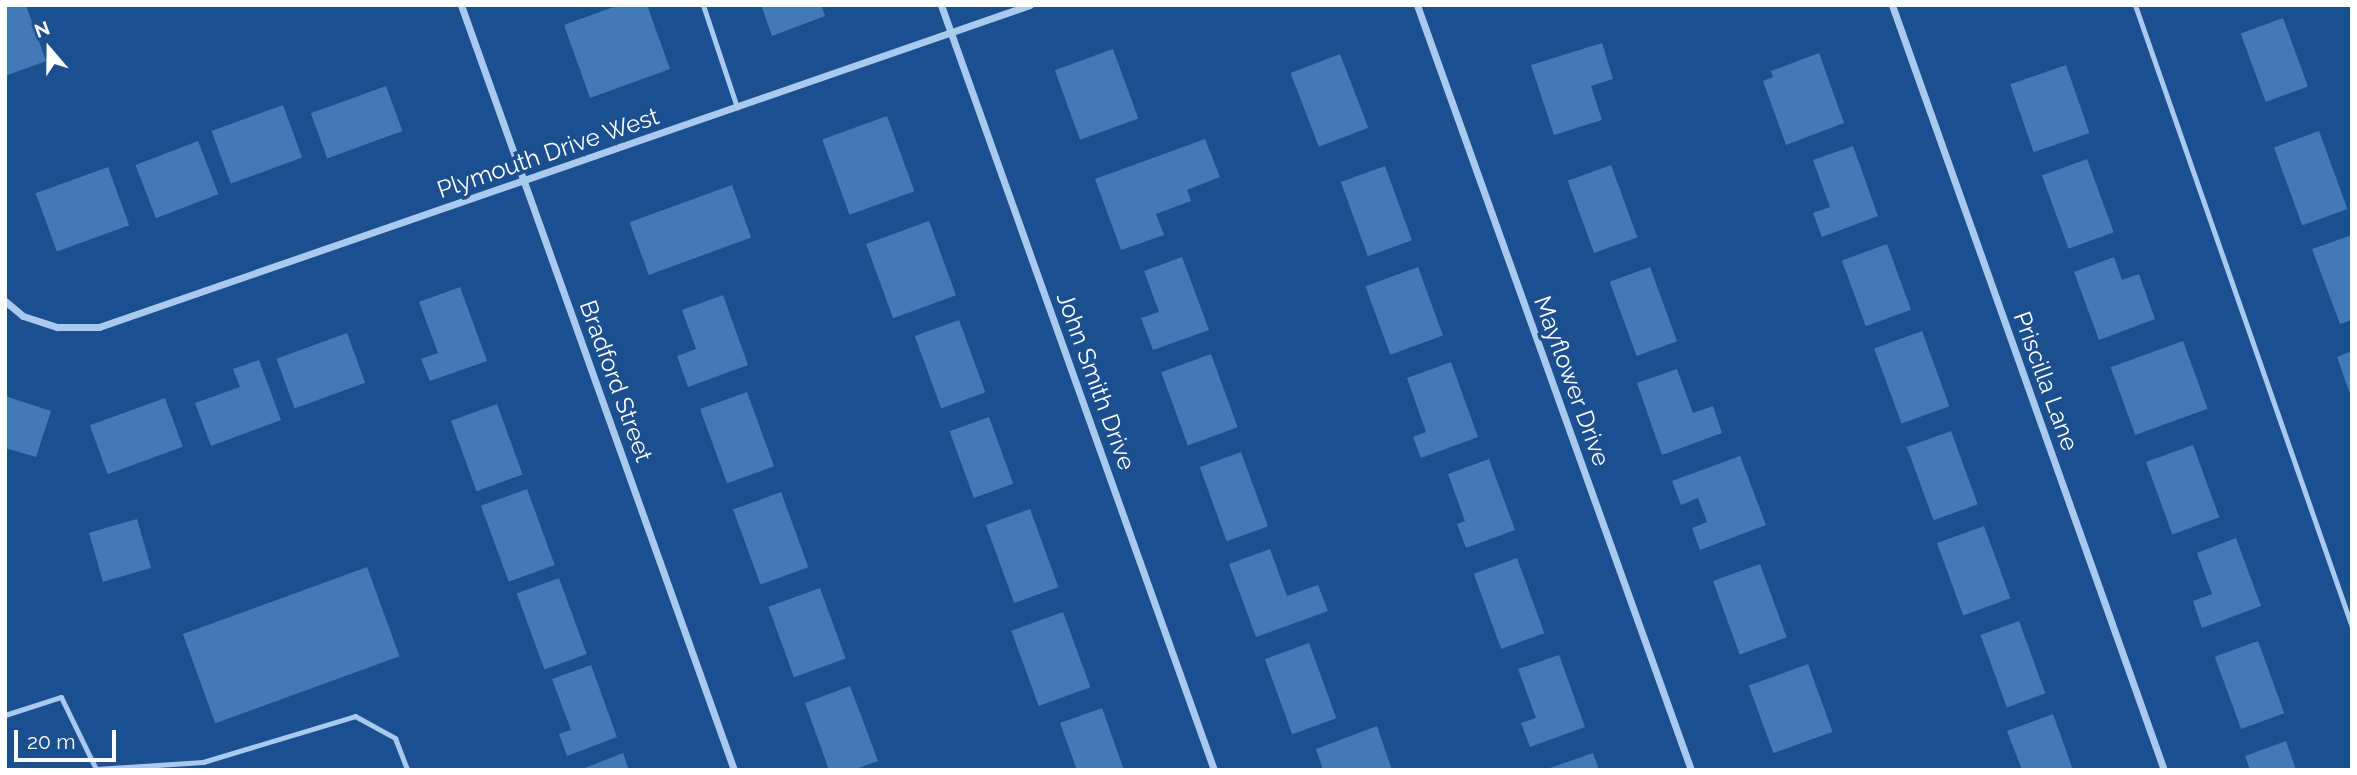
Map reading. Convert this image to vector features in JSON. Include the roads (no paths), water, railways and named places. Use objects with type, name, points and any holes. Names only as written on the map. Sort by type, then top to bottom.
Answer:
[{"type":"street","name":"Bradford Street","points":[[461,5],[734,770]]},
{"type":"street","name":"John Smith Drive","points":[[941,5],[1214,770]]},
{"type":"street","name":"Plymouth Drive West","points":[[5,301],[23,316],[57,327],[99,327],[525,182],[1030,5]]},
{"type":"street","name":"Mayflower Drive","points":[[1417,5],[1691,770]]},
{"type":"street","name":"Priscilla Lane","points":[[1892,5],[2164,770]]},
{"type":"lane","points":[[703,5],[737,107]]},
{"type":"lane","points":[[2135,5],[2352,627]]},
{"type":"lane","points":[[5,715],[61,697],[96,769],[203,762],[355,716],[395,738],[407,770]]}]
